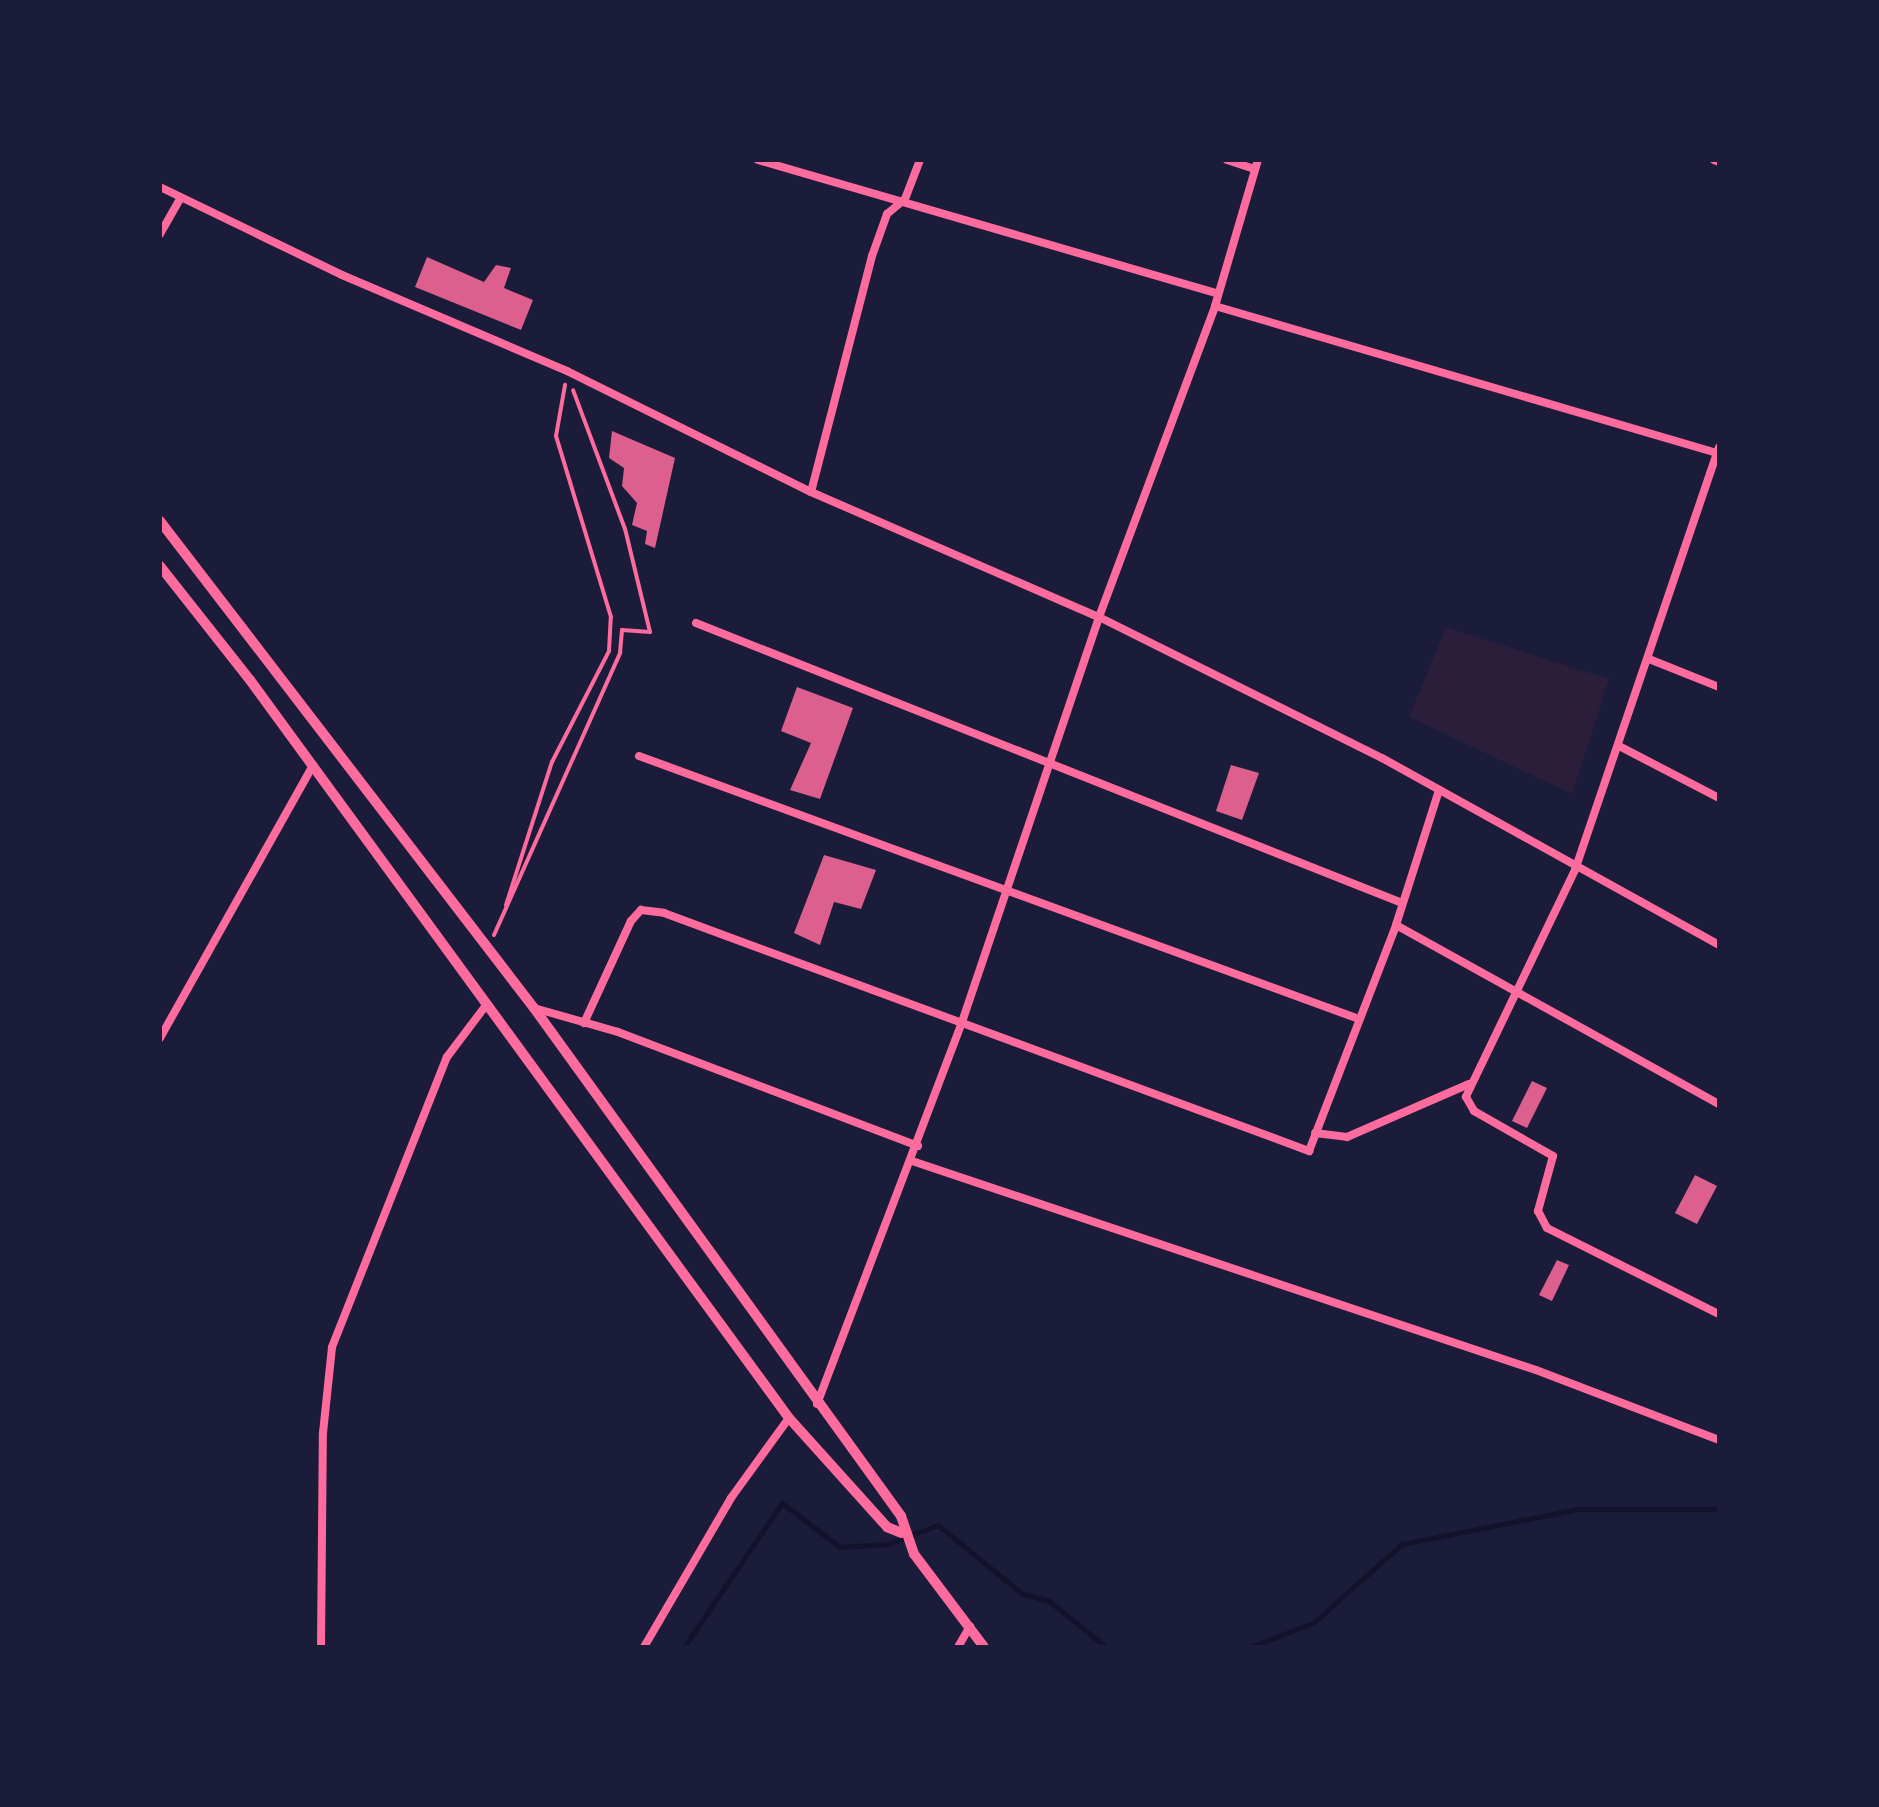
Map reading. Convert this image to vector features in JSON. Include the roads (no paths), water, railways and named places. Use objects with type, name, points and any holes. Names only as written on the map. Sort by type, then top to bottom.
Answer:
[{"type":"street","points":[[758,160],[1218,294]]},
{"type":"street","points":[[811,492],[872,256],[887,214],[905,200],[920,160]]},
{"type":"street","points":[[818,1404],[918,1146],[1099,617],[1215,306],[1257,164],[1227,160]]},
{"type":"street","points":[[160,187],[567,371],[811,492],[1099,617],[1439,790],[1719,945]]},
{"type":"street","points":[[160,234],[180,199]]},
{"type":"street","points":[[1215,306],[1718,450],[1621,748],[1576,868],[1466,1097],[1474,1111],[1553,1156],[1538,1210],[1547,1228],[1719,1314]]},
{"type":"street","points":[[1708,481],[1719,486]]},
{"type":"street","points":[[160,521],[534,1008],[902,1516],[902,1533],[947,1604],[970,1626],[984,1647]]},
{"type":"street","points":[[160,566],[312,765],[789,1418],[888,1527],[902,1533]]},
{"type":"street","points":[[696,623],[1402,903]]},
{"type":"street","points":[[1649,659],[1719,686]]},
{"type":"street","points":[[1621,748],[1719,798]]},
{"type":"street","points":[[639,756],[1356,1018]]},
{"type":"street","points":[[160,1038],[312,765]]},
{"type":"street","points":[[584,1023],[641,910],[664,913],[1309,1151],[1356,1018],[1396,924],[1439,790]]},
{"type":"street","points":[[1396,924],[1719,1104]]},
{"type":"street","points":[[320,1647],[323,1433],[332,1347],[447,1058],[488,1004]]},
{"type":"street","points":[[534,1008],[918,1146]]},
{"type":"street","points":[[1315,1133],[1347,1137],[1469,1084]]},
{"type":"street","points":[[912,1161],[1536,1370],[1719,1440]]},
{"type":"street","points":[[644,1647],[731,1498],[789,1418]]},
{"type":"street","points":[[958,1647],[970,1626]]},
{"type":"waterway","points":[[684,1647],[782,1503],[840,1547],[888,1544],[938,1525],[1021,1593],[1049,1601],[1106,1647]]},
{"type":"waterway","points":[[1250,1647],[1313,1623],[1402,1544],[1579,1509],[1719,1509]]}]
